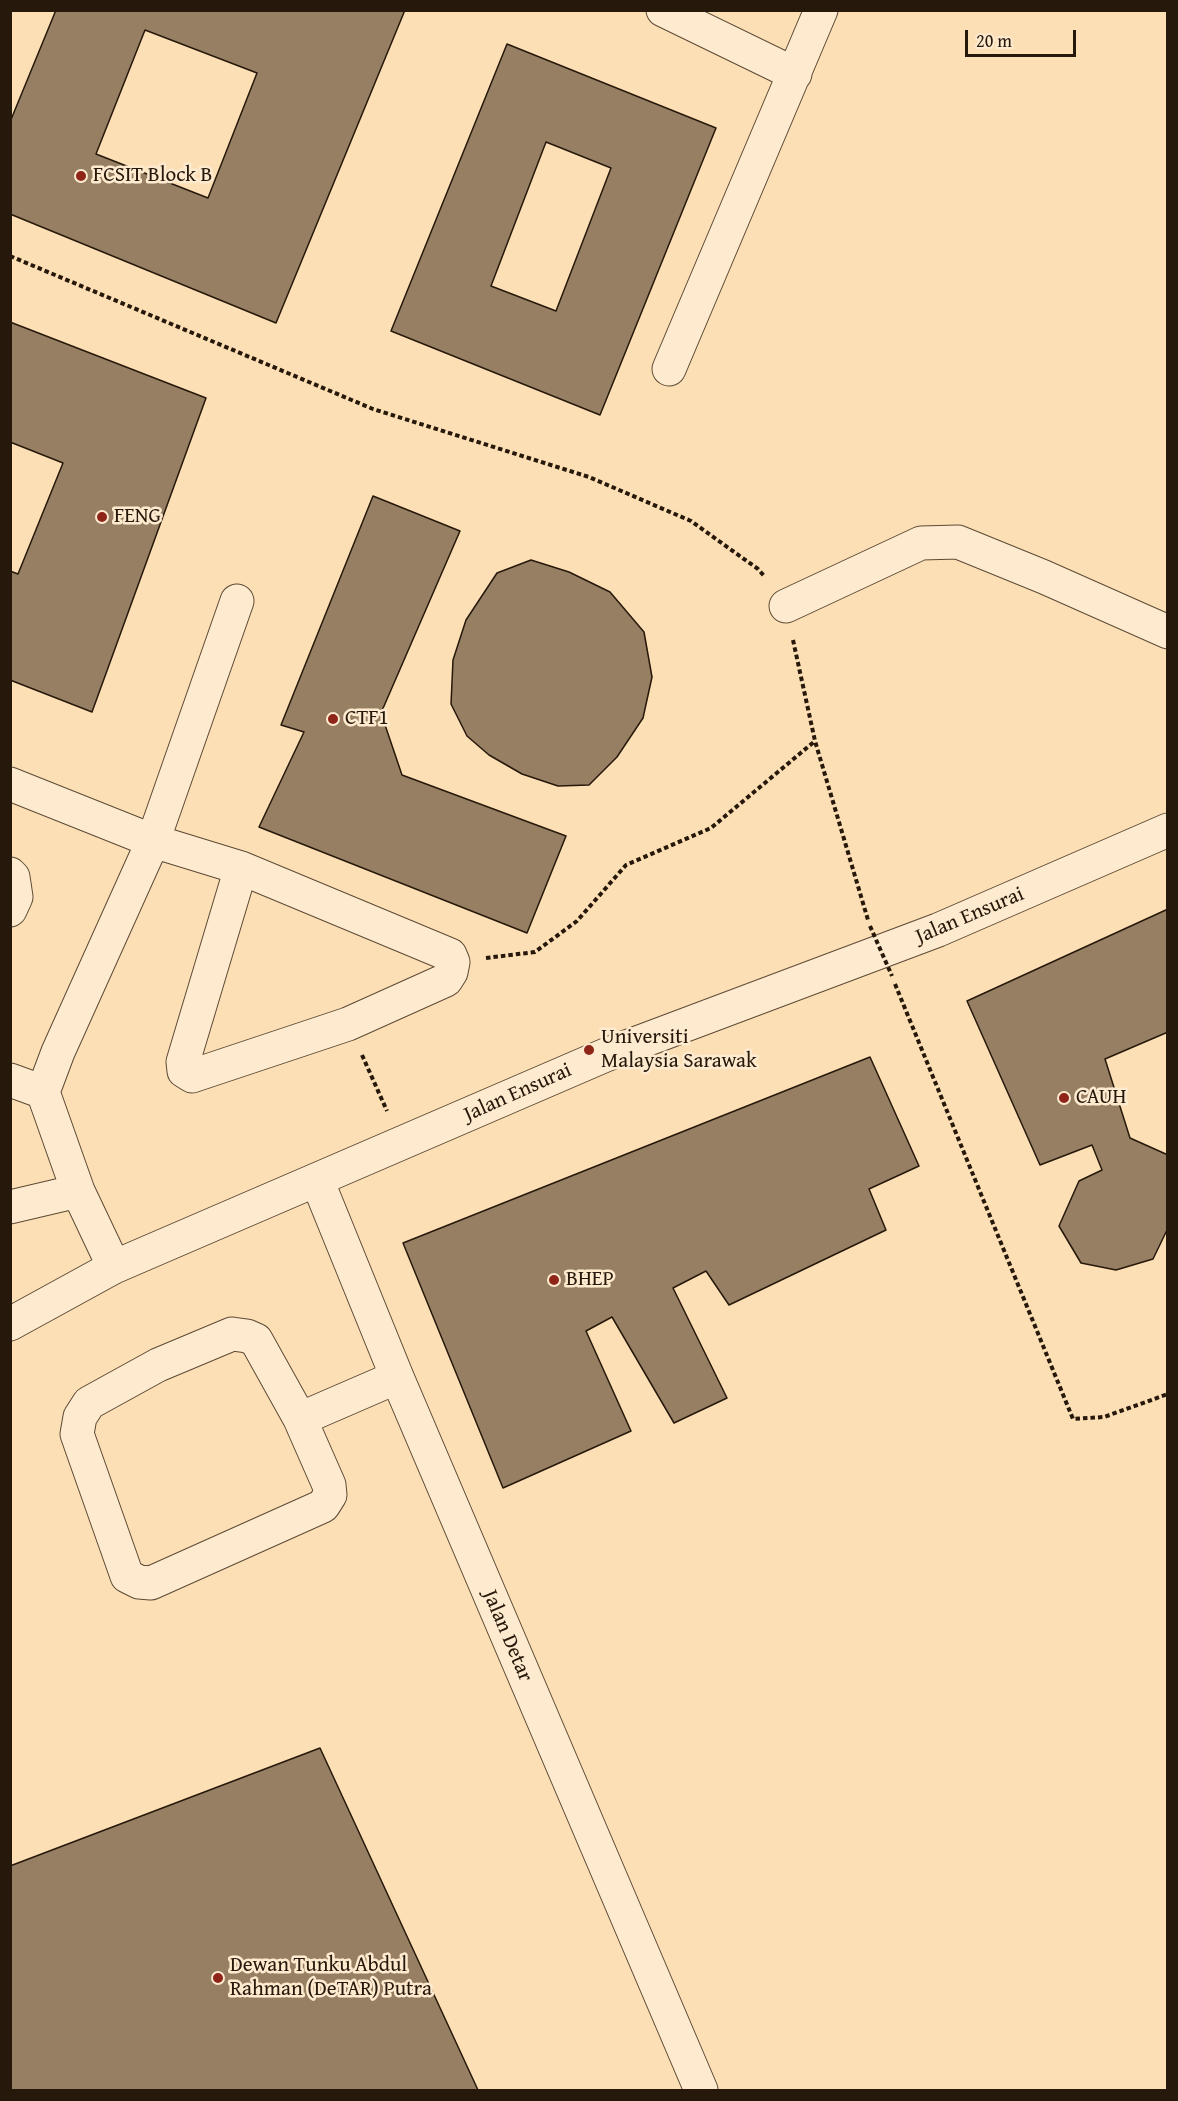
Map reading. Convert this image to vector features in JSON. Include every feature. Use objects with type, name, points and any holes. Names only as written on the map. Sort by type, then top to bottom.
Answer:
[{"type":"street","points":[[663,10],[699,18],[795,74]]},
{"type":"street","points":[[669,369],[821,10]]},
{"type":"street","points":[[786,606],[921,543],[958,542],[1044,577],[1167,632]]},
{"type":"street","points":[[114,1267],[78,1191],[43,1092],[58,1052],[153,841],[237,601]]},
{"type":"street","points":[[10,784],[153,841],[241,868],[450,956],[453,962],[452,972],[446,980],[348,1024],[192,1077],[184,1071],[183,1062],[241,868]]},
{"type":"street","name":"Jalan Ensurai","points":[[10,1324],[114,1267],[608,1054],[938,930],[1167,830]]},
{"type":"street","points":[[10,874],[13,877],[15,897],[10,910]]},
{"type":"street","points":[[10,1080],[43,1092]]},
{"type":"street","name":"Jalan Detar","points":[[317,1180],[397,1377],[701,2091]]},
{"type":"street","points":[[10,1207],[78,1191]]},
{"type":"street","points":[[232,1334],[256,1340],[300,1419],[329,1485],[330,1495],[323,1506],[151,1583],[139,1582],[127,1576],[77,1434],[80,1417],[89,1403],[158,1365],[232,1334]]},
{"type":"street","points":[[300,1419],[397,1377]]},
{"type":"path","points":[[10,256],[373,409],[589,477],[691,520],[758,569],[786,606],[815,741],[870,926],[1073,1419],[1104,1417],[1167,1394]]},
{"type":"path","points":[[453,962],[535,952],[577,921],[626,865],[711,828],[815,741]]},
{"type":"path","points":[[348,1024],[400,1144]]},
{"type":"building","name":"FCSIT Block B","points":[[56,10],[405,10],[276,323],[10,214],[10,122]],"holes":[[[145,30],[257,73],[208,198],[96,154]]]},
{"type":"building","points":[[507,44],[716,128],[600,415],[391,331]],"holes":[[[546,142],[611,168],[556,311],[491,286]]]},
{"type":"building","name":"FENG","points":[[10,322],[206,398],[92,712],[10,680],[10,571],[18,574],[63,463],[10,442]]},
{"type":"building","name":"CTF1","points":[[373,496],[460,531],[381,713],[402,775],[566,836],[527,933],[259,827],[304,732],[281,725]]},
{"type":"building","name":"CTF1","points":[[531,560],[569,572],[610,592],[644,632],[652,677],[643,718],[617,757],[589,785],[558,786],[522,774],[489,755],[467,736],[451,704],[453,660],[466,620],[497,573]]},
{"type":"building","name":"CAUH","points":[[1168,909],[1168,1032],[1105,1059],[1130,1138],[1168,1155],[1168,1228],[1153,1259],[1116,1270],[1081,1263],[1059,1226],[1079,1181],[1102,1170],[1092,1145],[1040,1165],[967,1001]]},
{"type":"building","name":"BHEP","points":[[870,1057],[919,1166],[869,1189],[886,1230],[729,1305],[706,1271],[673,1288],[727,1398],[674,1423],[612,1317],[586,1331],[631,1431],[503,1488],[403,1243]]},
{"type":"building","name":"Dewan Tunku Abdul Rahman (DeTAR) Putra","points":[[320,1748],[478,2090],[10,2090],[10,1866]]},
{"type":"place","name":"FCSIT Block B","points":[[81,176]]},
{"type":"place","name":"FENG","points":[[102,517]]},
{"type":"place","name":"CTF1","points":[[333,719]]},
{"type":"place","name":"Universiti Malaysia Sarawak","points":[[589,1050]]},
{"type":"place","name":"CAUH","points":[[1064,1098]]},
{"type":"place","name":"BHEP","points":[[554,1280]]},
{"type":"place","name":"Dewan Tunku Abdul Rahman (DeTAR) Putra","points":[[218,1978]]}]
